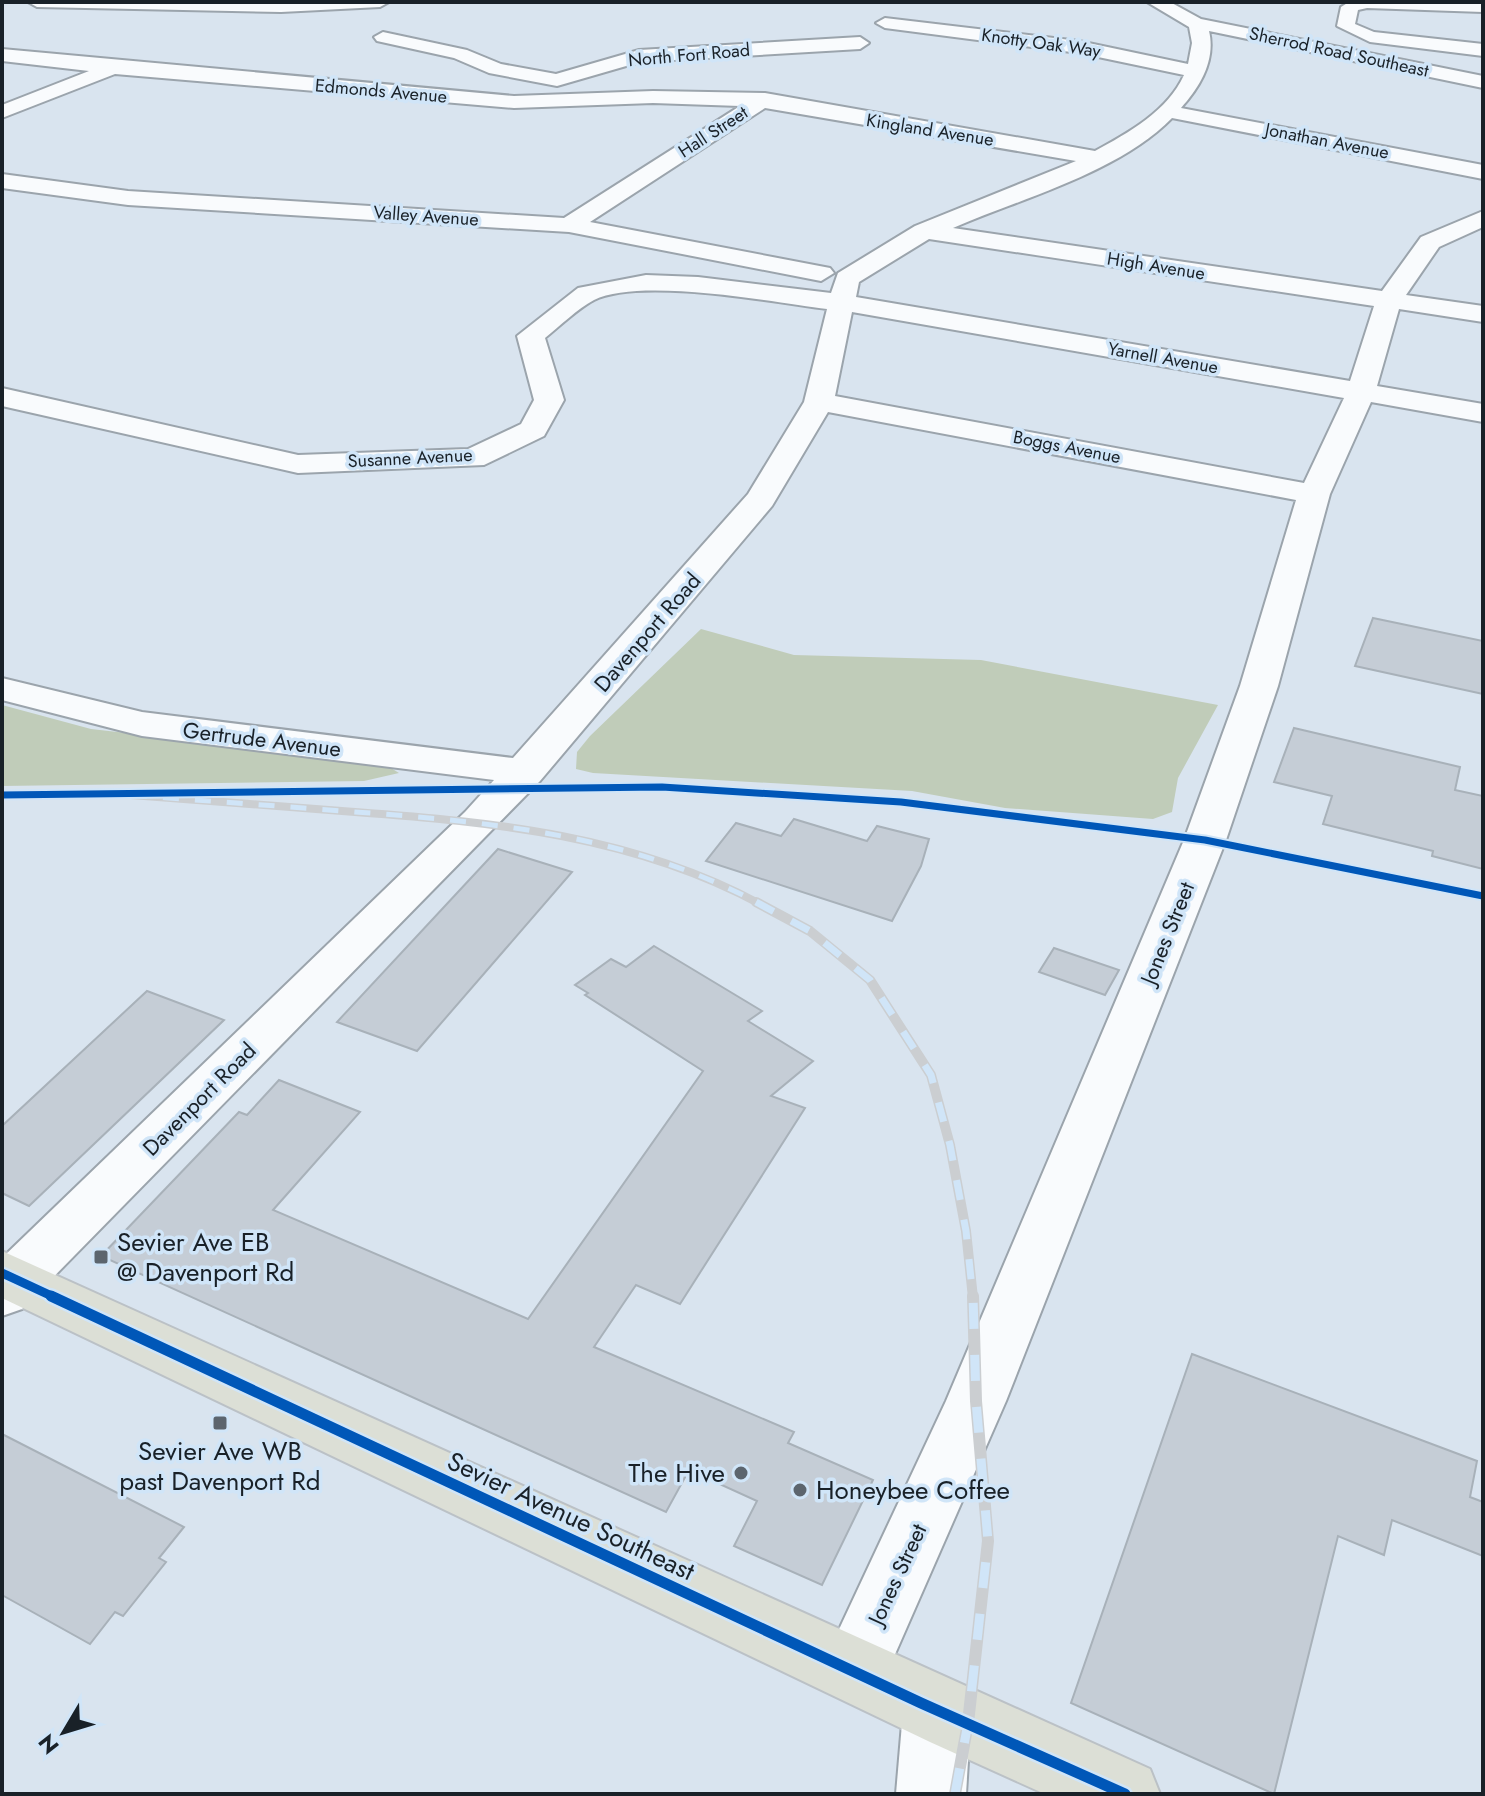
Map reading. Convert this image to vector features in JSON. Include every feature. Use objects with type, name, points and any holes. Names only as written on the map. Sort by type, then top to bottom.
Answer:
[{"type":"main road","name":"Sevier Avenue Southeast","points":[[7,1281],[854,1670],[937,1712],[1125,1794]]},
{"type":"street","points":[[37,2],[293,7],[380,2]]},
{"type":"street","points":[[845,290],[924,231],[1099,158],[1141,135],[1171,112],[1196,71],[1203,42],[1195,23],[1156,2]]},
{"type":"street","points":[[1483,7],[1367,3],[1350,7],[1345,18],[1346,26],[1370,37],[1483,50]]},
{"type":"street","name":"Knotty Oak Way","points":[[885,23],[1079,47],[1148,64],[1196,71]]},
{"type":"street","name":"Sherrod Road Southeast","points":[[1195,23],[1483,82]]},
{"type":"street","name":"North Fort Road","points":[[383,37],[460,54],[496,69],[557,80],[639,56],[860,43],[822,65]]},
{"type":"street","name":"Edmonds Avenue","points":[[2,55],[113,68],[514,102],[586,102],[653,97],[760,101]]},
{"type":"street","points":[[2,112],[113,68]]},
{"type":"street","name":"Hall Street","points":[[569,225],[785,87]]},
{"type":"street","name":"Kingland Avenue","points":[[760,101],[1099,158]]},
{"type":"street","name":"Jonathan Avenue","points":[[1171,112],[1483,172]]},
{"type":"street","points":[[1335,169],[1377,150]]},
{"type":"street","name":"Valley Avenue","points":[[2,181],[128,198],[569,225],[845,290]]},
{"type":"street","name":"High Avenue","points":[[924,231],[1483,314]]},
{"type":"street","name":"Jones Street","points":[[854,1670],[976,1401],[1205,840],[1259,686],[1314,494],[1361,393],[1388,301],[1461,236]]},
{"type":"street","name":"Susanne Avenue","points":[[2,397],[298,464],[473,458],[533,430],[549,400],[531,336],[587,293],[659,283],[845,290]]},
{"type":"street","name":"Yarnell Avenue","points":[[845,290],[1361,393],[1483,413]]},
{"type":"street","name":"Davenport Road","points":[[7,1281],[526,772],[761,499],[819,402],[845,290]]},
{"type":"street","name":"Boggs Avenue","points":[[819,402],[1314,494]]},
{"type":"street","name":"Gertrude Avenue","points":[[2,689],[142,724],[526,772]]},
{"type":"street","points":[[931,1794],[937,1712]]},
{"type":"green space","points":[[701,629],[794,655],[981,660],[1218,705],[1178,778],[1172,812],[1153,819],[1005,808],[912,791],[593,773],[576,769],[577,752],[590,736]]},
{"type":"green space","points":[[2,705],[91,729],[381,762],[399,773],[364,781],[2,786]]},
{"type":"building","points":[[1373,618],[1483,641],[1483,694],[1355,666]]},
{"type":"building","points":[[1294,728],[1460,767],[1455,790],[1483,796],[1483,869],[1432,856],[1433,851],[1323,824],[1332,796],[1274,782]]},
{"type":"building","points":[[794,819],[867,841],[877,826],[929,839],[921,866],[892,921],[706,861],[736,823],[781,836]]},
{"type":"building","points":[[498,849],[572,872],[417,1051],[337,1022]]},
{"type":"building","points":[[654,946],[762,1011],[748,1021],[813,1061],[771,1096],[805,1108],[680,1304],[636,1285],[594,1347],[794,1432],[788,1443],[873,1480],[822,1585],[734,1546],[757,1501],[689,1470],[666,1512],[101,1256],[239,1112],[247,1115],[279,1080],[360,1112],[273,1210],[528,1319],[703,1071],[585,995],[588,993],[575,985],[611,959],[626,967]]},
{"type":"building","points":[[1054,948],[1119,970],[1105,995],[1039,972]]},
{"type":"building","points":[[147,991],[224,1020],[29,1206],[2,1193],[2,1126]]},
{"type":"building","points":[[1192,1354],[1477,1461],[1470,1497],[1483,1502],[1483,1556],[1392,1520],[1384,1555],[1338,1536],[1274,1794],[1071,1703]]},
{"type":"building","points":[[2,1434],[184,1527],[159,1558],[166,1562],[123,1616],[115,1612],[90,1644],[2,1595]]},
{"type":"railway","points":[[131,795],[460,821],[563,836],[663,862],[757,903]]},
{"type":"railway","points":[[757,903],[810,931],[870,980],[931,1075],[950,1145],[966,1231],[973,1298]]},
{"type":"railway","points":[[955,1794],[968,1723],[988,1541],[976,1401],[973,1296]]},
{"type":"cycle path","points":[[2,795],[662,787],[901,802],[1205,840],[1483,896]]},
{"type":"cycle path","points":[[2,1273],[921,1703],[1125,1794]]},
{"type":"place","name":"Sevier Ave EB @ Davenport Rd","points":[[101,1257]]},
{"type":"place","name":"Sevier Ave WB past Davenport Rd","points":[[220,1423]]},
{"type":"place","name":"The Hive","points":[[741,1473]]},
{"type":"place","name":"Honeybee Coffee","points":[[800,1490]]}]
